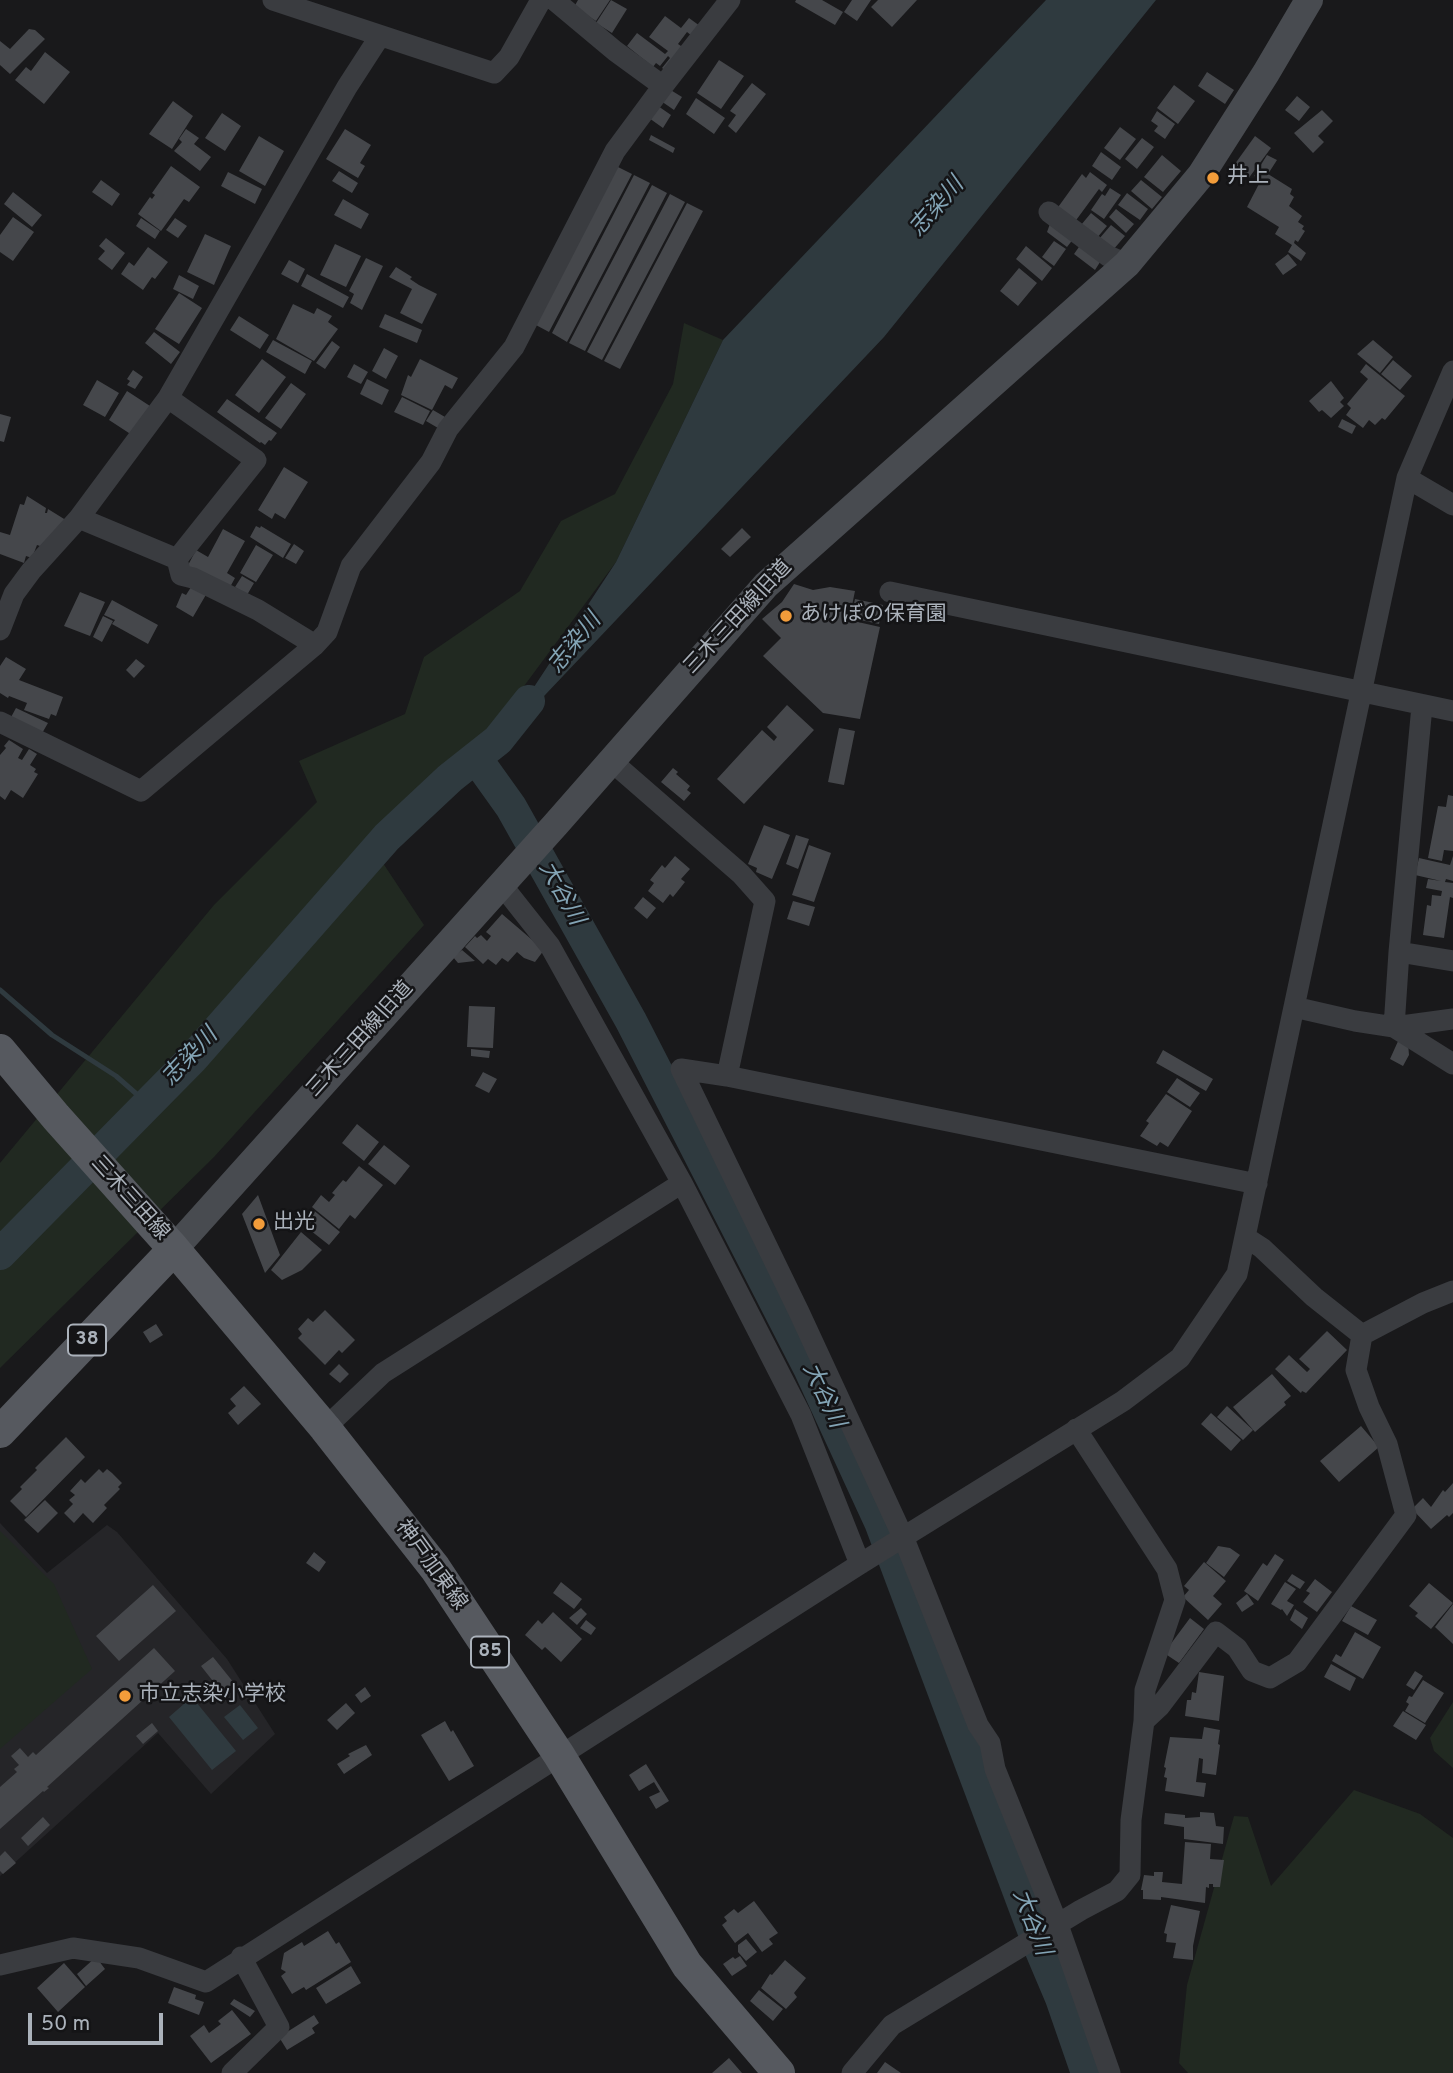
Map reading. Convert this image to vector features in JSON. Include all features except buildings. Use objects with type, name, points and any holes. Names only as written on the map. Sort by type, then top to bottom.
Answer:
[{"type":"main road","name":"三木三田線","points":[[0,1050],[174,1249],[0,1432]]},
{"type":"main road","name":"三木三田線","points":[[0,1067],[56,1117]]},
{"type":"main road","name":"神戸加東線","points":[[174,1249],[325,1428],[435,1568],[559,1755],[687,1965],[779,2073]]},
{"type":"street","points":[[273,0],[494,73],[509,57],[541,0]]},
{"type":"street","points":[[554,0],[615,51],[663,86]]},
{"type":"street","points":[[0,722],[141,791],[315,645],[327,632],[351,566],[431,462],[448,429],[514,347],[615,151],[730,0]]},
{"type":"street","name":"三木三田線旧道","points":[[174,1249],[556,824],[766,585],[1127,264],[1201,175],[1309,0]]},
{"type":"street","points":[[0,630],[7,591],[31,572],[79,518],[168,398],[347,87],[380,36]]},
{"type":"street","points":[[1049,212],[1108,256],[1127,264]]},
{"type":"street","points":[[0,1965],[73,1948],[139,1958],[206,1982],[241,1957],[860,1564],[1123,1401],[1180,1358],[1237,1274],[1406,478],[1453,371]]},
{"type":"street","points":[[168,398],[256,460],[177,559]]},
{"type":"street","points":[[1406,478],[1453,505]]},
{"type":"street","points":[[79,518],[177,559]]},
{"type":"street","points":[[177,559],[181,575],[193,578],[258,610],[315,645]]},
{"type":"street","points":[[890,592],[1453,711]]},
{"type":"street","points":[[1394,1027],[1422,706]]},
{"type":"street","points":[[610,760],[741,874],[765,901],[727,1076]]},
{"type":"street","points":[[501,884],[550,946],[682,1183],[801,1415],[860,1564]]},
{"type":"street","points":[[1399,952],[1453,961]]},
{"type":"street","points":[[1294,1007],[1394,1027],[1453,1019]]},
{"type":"street","points":[[1394,1027],[1453,1064]]},
{"type":"street","points":[[1110,2073],[995,1769],[990,1743],[978,1725],[904,1539],[799,1312],[681,1069],[727,1076],[1257,1184]]},
{"type":"street","points":[[325,1428],[383,1373],[682,1183]]},
{"type":"street","points":[[1245,1237],[1262,1248],[1314,1297],[1362,1335]]},
{"type":"street","points":[[1362,1335],[1423,1303],[1453,1291]]},
{"type":"street","points":[[1144,1721],[1160,1706],[1216,1632],[1237,1648],[1252,1671],[1270,1678],[1297,1662],[1406,1515],[1387,1444],[1369,1407],[1356,1370],[1362,1335]]},
{"type":"street","points":[[852,2073],[892,2025],[1020,1946],[1117,1891],[1130,1875],[1131,1820],[1144,1721],[1145,1690],[1175,1600],[1167,1569],[1076,1429]]},
{"type":"street","points":[[233,2073],[279,2027],[241,1957]]},
{"type":"shaded area","points":[[684,323],[723,340],[616,562],[507,709],[371,845],[424,925],[214,1157],[0,1368],[0,1163],[214,905],[317,802],[299,761],[405,714],[424,657],[520,591],[561,521],[615,494],[673,384]]},
{"type":"shaded area","name":"市立志染小学校","points":[[0,1523],[47,1573],[107,1525],[117,1532],[227,1659],[275,1734],[211,1794],[158,1733],[0,1876]]},
{"type":"shaded area","points":[[0,1531],[54,1584],[92,1669],[0,1749]]},
{"type":"shaded area","points":[[1453,1702],[1453,1768],[1434,1751],[1430,1738]]},
{"type":"shaded area","points":[[1354,1790],[1420,1814],[1453,1838],[1453,2073],[1188,2073],[1179,2063],[1187,1985],[1234,1816],[1248,1817],[1271,1886]]},
{"type":"water","points":[[1046,0],[1156,0],[884,337],[492,751],[616,562],[723,340]]},
{"type":"water","points":[[192,1697],[236,1751],[212,1770],[169,1717]]},
{"type":"water","points":[[240,1705],[258,1728],[243,1740],[224,1717]]},
{"type":"waterway","name":"志染川","points":[[0,1254],[193,1058],[387,837],[450,778],[498,740],[529,701]]},
{"type":"waterway","name":"大谷川","points":[[476,758],[511,807],[631,1021],[810,1370],[880,1522],[1087,2073]]},
{"type":"waterway","points":[[0,990],[52,1035],[116,1076],[148,1104]]},
{"type":"place","name":"井上","points":[[1213,178]]},
{"type":"place","name":"あけぼの保育園","points":[[786,616]]},
{"type":"place","name":"出光","points":[[259,1224]]},
{"type":"place","name":"市立志染小学校","points":[[125,1696]]}]
